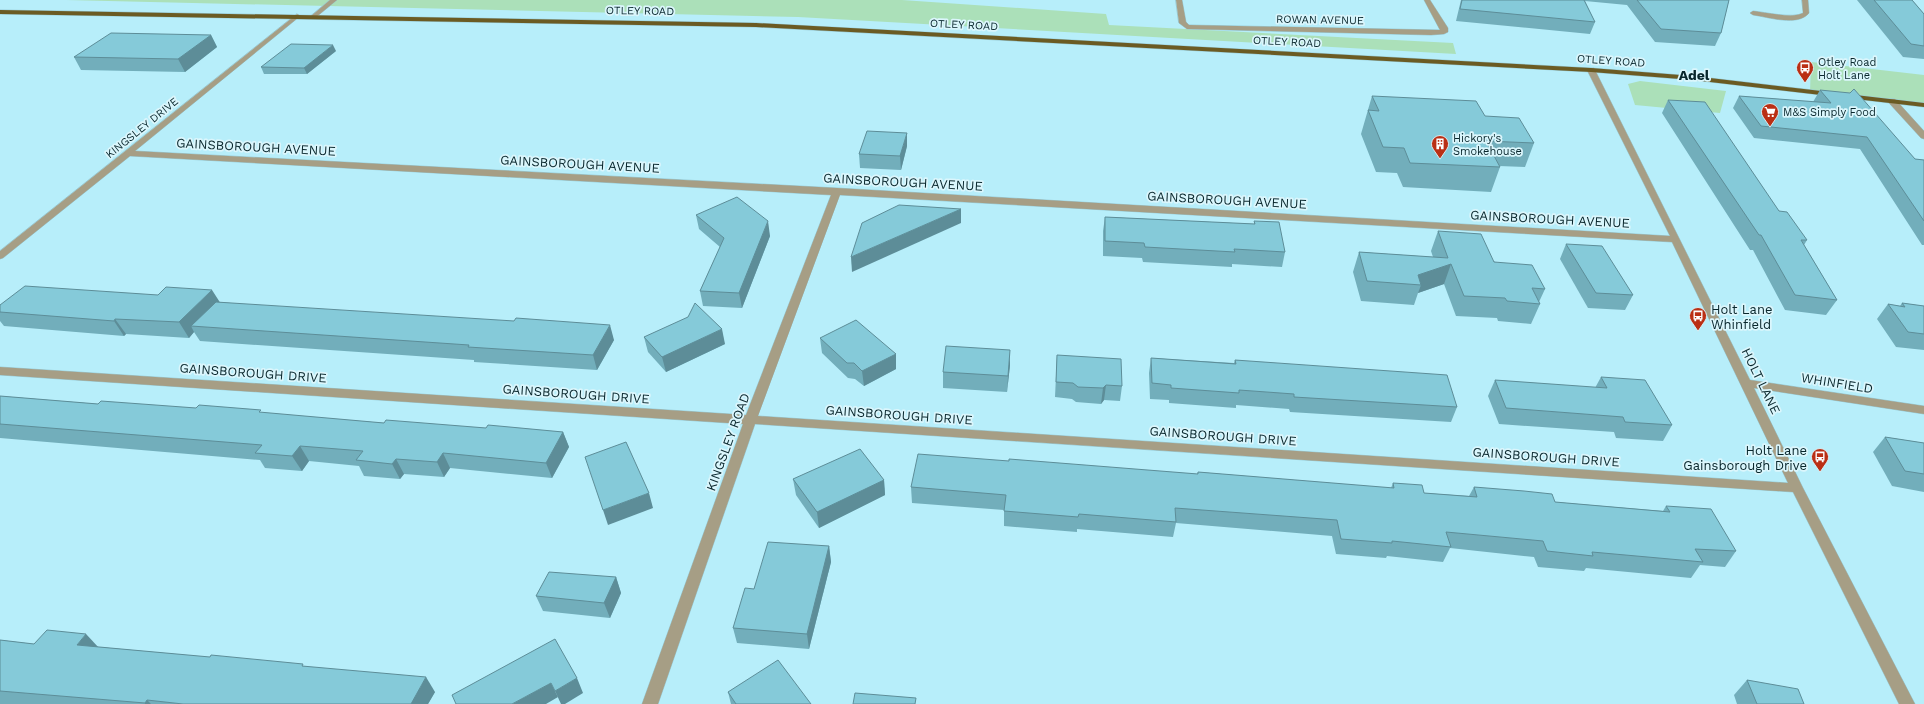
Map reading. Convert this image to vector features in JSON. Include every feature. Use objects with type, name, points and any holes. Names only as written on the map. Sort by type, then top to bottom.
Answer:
[{"type":"highway","name":"OTLEY ROAD","points":[[0,12],[756,25],[1591,70],[1692,78],[1924,105]]},
{"type":"street","points":[[313,17],[334,0]]},
{"type":"street","name":"ROWAN AVENUE","points":[[1179,0],[1183,23],[1187,27],[1431,33],[1444,32],[1444,28],[1427,0]]},
{"type":"street","points":[[1753,13],[1793,18],[1803,16],[1806,13],[1805,0]]},
{"type":"street","name":"KINGSLEY DRIVE","points":[[0,256],[297,16]]},
{"type":"street","name":"HOLT LANE","points":[[1591,70],[1676,239],[1796,488],[1907,704]]},
{"type":"street","points":[[1892,101],[1924,136]]},
{"type":"street","name":"GAINSBOROUGH AVENUE","points":[[129,153],[837,191],[1676,239]]},
{"type":"street","name":"KINGSLEY ROAD","points":[[650,704],[752,419],[837,191]]},
{"type":"street","name":"GAINSBOROUGH DRIVE","points":[[0,371],[1796,488]]},
{"type":"street","name":"WHINFIELD","points":[[1746,383],[1924,410]]},
{"type":"green space","points":[[66,0],[902,0],[1106,14],[1109,25],[1453,43],[1456,54],[798,17]]},
{"type":"green space","points":[[1811,62],[1924,75],[1924,105],[1810,92]]},
{"type":"green space","points":[[1640,81],[1726,91],[1720,113],[1635,105],[1628,84]]},
{"type":"building","points":[[1462,0],[1584,0],[1595,22],[1460,9]]},
{"type":"building","points":[[1637,0],[1729,0],[1721,33],[1661,29]]},
{"type":"building","points":[[1874,0],[1912,0],[1924,14],[1924,46],[1911,44]]},
{"type":"building","points":[[111,33],[211,35],[178,59],[74,57]]},
{"type":"building","points":[[291,44],[333,45],[304,68],[261,67]]},
{"type":"building","points":[[1854,89],[1915,159],[1924,160],[1924,221],[1867,137],[1761,126],[1739,96],[1831,103],[1820,90],[1850,93]]},
{"type":"building","points":[[1372,96],[1476,101],[1485,116],[1519,118],[1534,143],[1486,141],[1500,167],[1410,163],[1404,148],[1383,147],[1368,110],[1379,111]]},
{"type":"building","points":[[1668,100],[1705,102],[1779,211],[1787,212],[1807,240],[1801,240],[1837,300],[1795,295],[1761,235],[1759,235]]},
{"type":"building","points":[[867,131],[907,133],[900,156],[859,154]]},
{"type":"building","points":[[737,197],[768,221],[739,293],[700,291],[724,238],[696,215]]},
{"type":"building","points":[[899,205],[961,209],[851,257],[862,223]]},
{"type":"building","points":[[1105,217],[1255,224],[1254,221],[1279,222],[1285,252],[1234,249],[1235,252],[1145,247],[1144,243],[1105,241]]},
{"type":"building","points":[[1438,231],[1481,234],[1494,262],[1532,265],[1545,289],[1532,288],[1540,304],[1507,301],[1505,298],[1464,296],[1451,264],[1418,275],[1421,285],[1367,281],[1359,252],[1448,258]]},
{"type":"building","points":[[1566,244],[1602,246],[1633,295],[1596,293]]},
{"type":"building","points":[[25,286],[158,295],[166,287],[212,290],[179,322],[115,319],[114,321],[0,312],[0,305]]},
{"type":"building","points":[[216,302],[514,321],[516,318],[610,325],[593,355],[191,326]]},
{"type":"building","points":[[695,303],[722,329],[662,357],[644,337],[688,317]]},
{"type":"building","points":[[1902,303],[1924,306],[1924,334],[1908,332],[1888,304],[1905,307]]},
{"type":"building","points":[[856,320],[896,354],[862,371],[854,363],[847,363],[820,338]]},
{"type":"building","points":[[946,346],[1010,350],[1008,376],[943,372]]},
{"type":"building","points":[[1057,355],[1121,359],[1122,386],[1106,385],[1103,388],[1078,387],[1073,383],[1056,382]]},
{"type":"building","points":[[1151,358],[1236,364],[1235,360],[1447,375],[1457,407],[1294,397],[1294,394],[1239,390],[1239,393],[1171,388],[1171,385],[1152,383]]},
{"type":"building","points":[[1601,377],[1645,380],[1672,425],[1625,422],[1623,417],[1506,408],[1495,380],[1607,388]]},
{"type":"building","points":[[0,396],[98,404],[101,401],[196,408],[199,405],[384,423],[386,420],[486,428],[488,425],[563,432],[546,463],[443,453],[437,462],[396,459],[392,464],[356,460],[363,451],[300,446],[292,456],[255,453],[262,445],[0,424]]},
{"type":"building","points":[[1885,437],[1924,443],[1924,474],[1905,471]]},
{"type":"building","points":[[626,442],[649,493],[603,510],[585,457]]},
{"type":"building","points":[[860,449],[884,480],[817,512],[793,479]]},
{"type":"building","points":[[918,454],[1009,461],[1009,459],[1198,474],[1198,472],[1394,488],[1393,483],[1422,485],[1424,493],[1477,497],[1474,487],[1552,494],[1555,502],[1670,512],[1666,506],[1711,509],[1736,551],[1695,549],[1703,562],[1592,552],[1593,556],[1547,551],[1543,541],[1446,532],[1451,547],[1392,541],[1392,543],[1341,539],[1337,520],[1175,508],[1176,522],[1079,514],[1078,517],[1004,511],[1006,495],[911,487]]},
{"type":"building","points":[[768,542],[829,546],[807,634],[733,628],[745,588],[754,589]]},
{"type":"building","points":[[549,572],[616,577],[604,603],[536,596]]},
{"type":"building","points":[[47,630],[86,634],[77,645],[210,657],[211,655],[303,664],[302,666],[426,677],[411,704],[183,704],[147,700],[145,703],[0,691],[0,640],[34,644]]},
{"type":"building","points":[[555,639],[577,678],[555,691],[551,683],[512,704],[456,704],[452,695]]},
{"type":"building","points":[[778,660],[811,704],[736,704],[728,692]]},
{"type":"building","points":[[1747,680],[1798,689],[1804,704],[1757,704]]},
{"type":"building","points":[[855,693],[916,698],[915,704],[853,704]]},
{"type":"place","name":"Otley Road Holt Lane","points":[[1805,83]]},
{"type":"place","name":"M&S Simply Food","points":[[1770,127]]},
{"type":"place","name":"Hickory's Smokehouse","points":[[1440,159]]},
{"type":"place","name":"Holt Lane Whinfield","points":[[1698,331]]},
{"type":"place","name":"Holt Lane Gainsborough Drive","points":[[1820,472]]},
{"type":"district","name":"Adel","points":[[1694,75]]}]
